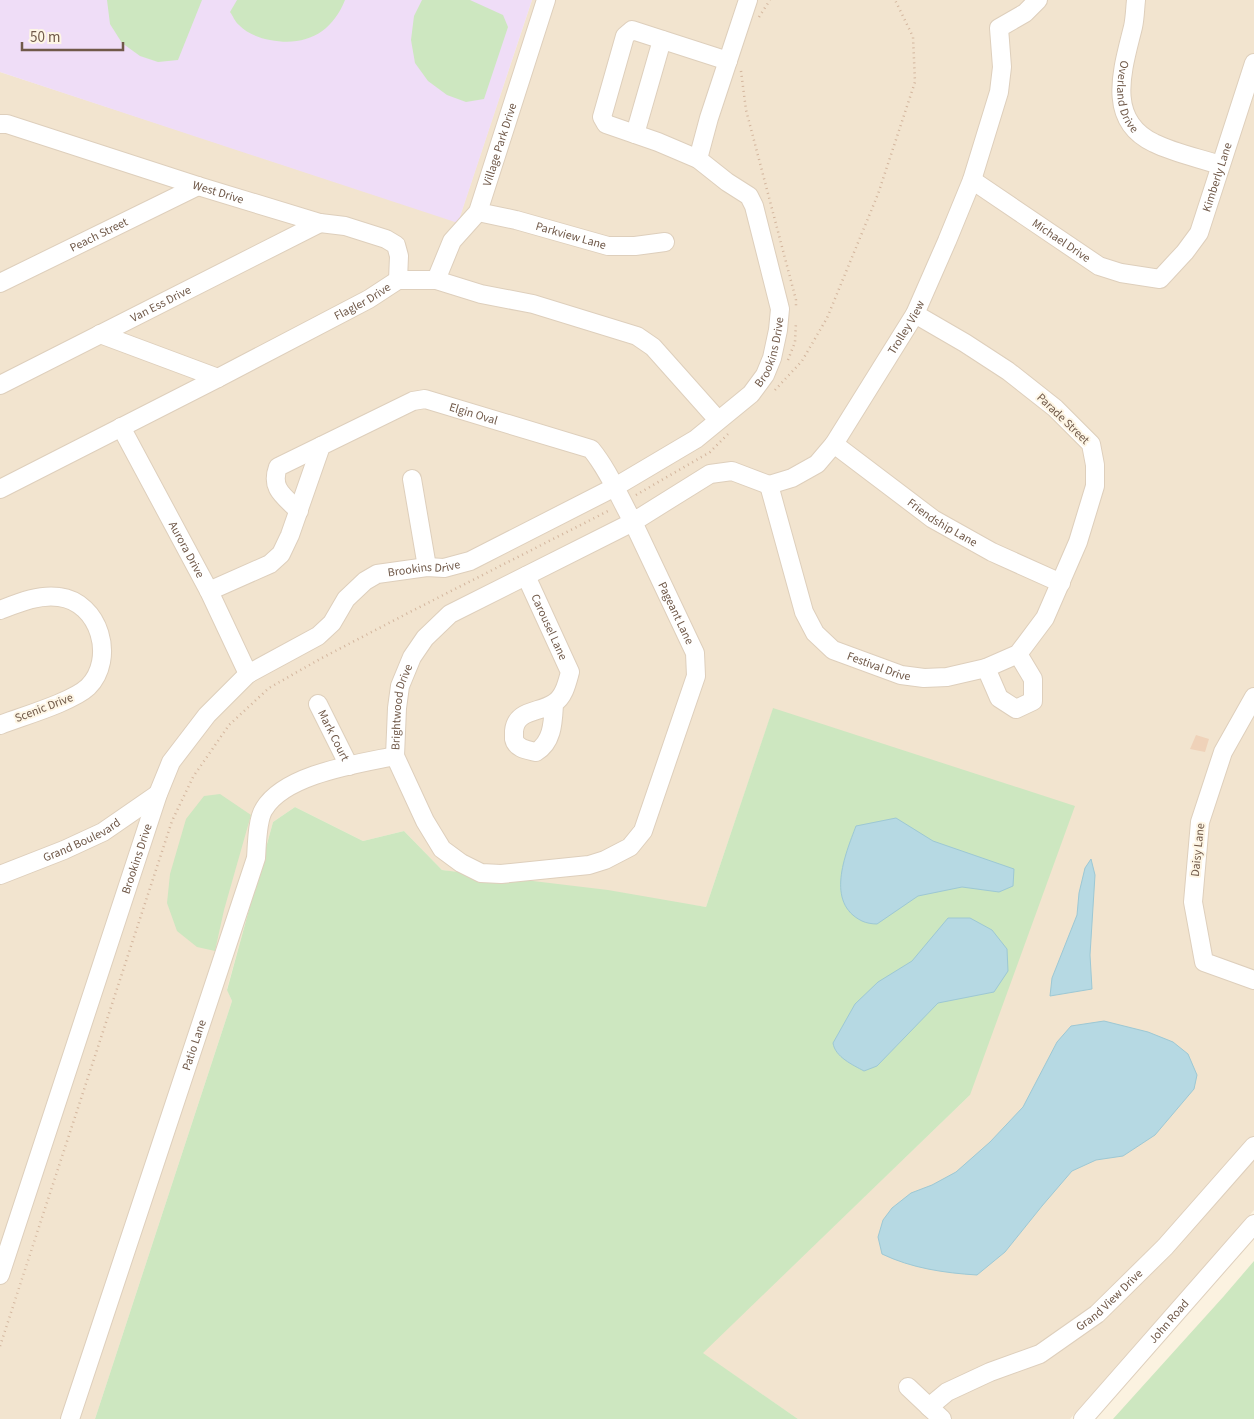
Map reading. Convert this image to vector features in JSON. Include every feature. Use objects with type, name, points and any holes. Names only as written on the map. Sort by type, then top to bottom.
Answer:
[{"type":"street","name":"Village Park Drive","points":[[436,280],[452,240],[478,212],[546,0]]},
{"type":"street","points":[[698,158],[709,118],[734,65],[748,0]]},
{"type":"street","name":"Trolley View","points":[[769,486],[792,478],[816,464],[834,444],[915,314],[972,180],[999,92],[1002,67],[999,28],[1025,13],[1038,0]]},
{"type":"street","name":"Overland Drive","points":[[1136,0],[1120,88],[1125,116],[1138,133],[1154,143],[1220,165]]},
{"type":"street","name":"Brookins Drive","points":[[0,1275],[158,794],[172,762],[207,715],[248,674],[318,636],[332,623],[346,599],[365,581],[377,574],[427,567],[444,568],[470,561],[615,486],[696,438],[751,394],[765,375],[775,346],[780,309],[754,206],[749,196],[727,182],[698,158],[606,124],[602,117],[625,36],[632,30],[662,40]]},
{"type":"street","points":[[634,134],[662,40],[734,65]]},
{"type":"street","name":"Kimberly Lane","points":[[1160,279],[1185,252],[1199,233],[1254,63]]},
{"type":"street","name":"West Drive","points":[[3,124],[320,223],[346,226],[386,238],[396,245],[399,256],[398,280]]},
{"type":"street","name":"Michael Drive","points":[[972,180],[1099,266],[1121,273],[1160,279]]},
{"type":"street","name":"Peach Street","points":[[0,283],[198,186]]},
{"type":"street","name":"Parkview Lane","points":[[478,212],[516,220],[608,246],[635,246],[665,242]]},
{"type":"street","name":"Van Ess Drive","points":[[0,385],[320,223]]},
{"type":"street","name":"Flagler Drive","points":[[0,489],[369,299],[398,280],[436,280],[481,294],[533,304],[637,336],[653,346],[718,420]]},
{"type":"street","name":"Parade Street","points":[[915,314],[1008,371],[1055,408],[1090,444],[1096,465],[1096,486],[1078,542],[1061,583]]},
{"type":"street","points":[[100,334],[218,378]]},
{"type":"street","name":"Elgin Oval","points":[[298,511],[277,489],[274,477],[278,467],[413,402],[426,399],[591,449],[600,460],[615,486]]},
{"type":"street","name":"Aurora Drive","points":[[121,427],[209,592],[248,674]]},
{"type":"street","name":"Friendship Lane","points":[[834,444],[933,519],[992,552],[1061,583]]},
{"type":"street","points":[[209,592],[270,564],[281,554],[290,535],[321,446]]},
{"type":"street","points":[[633,522],[710,474],[732,471],[769,486]]},
{"type":"street","points":[[412,479],[427,567]]},
{"type":"street","name":"Pageant Lane","points":[[615,486],[695,652],[696,676],[643,832]]},
{"type":"street","name":"Festival Drive","points":[[769,486],[804,612],[816,633],[834,650],[902,674],[924,678],[947,677],[986,668],[1018,654],[1046,618],[1061,583]]},
{"type":"street","name":"Brightwood Drive","points":[[633,522],[450,614],[425,638],[412,657],[400,686],[395,756],[424,821],[442,849],[461,863],[481,873],[501,874],[589,865],[605,860],[630,847],[643,832]]},
{"type":"street","name":"Carousel Lane","points":[[526,576],[570,672],[564,692],[554,704]]},
{"type":"street","name":"Scenic Drive","points":[[0,610],[25,600],[59,597],[79,603],[92,618],[100,634],[103,653],[99,672],[90,685],[78,695],[0,725]]},
{"type":"street","points":[[986,668],[999,698],[1016,709],[1032,701],[1032,679],[1018,654]]},
{"type":"street","name":"Daisy Lane","points":[[1254,697],[1222,752],[1200,822],[1194,902],[1204,962],[1254,980]]},
{"type":"street","name":"Mark Court","points":[[318,704],[349,766]]},
{"type":"street","name":"Patio Lane","points":[[70,1419],[256,858],[263,810],[277,793],[295,782],[349,766],[395,756]]},
{"type":"street","name":"Grand Boulevard","points":[[0,875],[104,832],[158,794]]},
{"type":"street","name":"Grand View Drive","points":[[929,1407],[947,1392],[990,1372],[1040,1354],[1097,1314],[1165,1247],[1254,1146]]},
{"type":"street","name":"John Road","points":[[1083,1419],[1254,1224]]},
{"type":"street","points":[[908,1387],[942,1419]]},
{"type":"path","points":[[757,21],[770,0]]},
{"type":"path","points":[[782,374],[776,389],[802,361],[827,318],[878,194],[915,82],[913,37],[895,0]]},
{"type":"path","points":[[734,65],[782,242],[796,300],[796,308]]},
{"type":"path","points":[[785,368],[795,342],[796,316]]},
{"type":"path","points":[[0,1346],[172,821],[193,778],[229,725],[269,688],[320,659],[607,511]]},
{"type":"shaded area","points":[[0,0],[532,0],[458,223],[0,72]]},
{"type":"shaded area","points":[[532,0],[1254,0],[1254,1210],[1070,1419],[798,1419],[702,1353],[970,1095],[773,709],[706,907],[442,870],[404,831],[363,841],[295,807],[273,822],[227,989],[232,1001],[95,1419],[0,1419],[0,72],[458,222]]},
{"type":"green space","points":[[107,0],[202,0],[178,60],[158,62],[140,56],[122,43],[110,24]]},
{"type":"green space","points":[[237,0],[345,0],[333,21],[325,29],[306,39],[283,42],[262,38],[242,28],[230,12]]},
{"type":"green space","points":[[422,0],[470,0],[503,15],[508,27],[484,99],[466,102],[447,95],[428,81],[415,63],[411,40],[414,16]]},
{"type":"green space","points":[[773,708],[1075,806],[970,1095],[703,1353],[798,1419],[95,1419],[232,1001],[227,990],[273,822],[295,807],[363,841],[404,831],[442,870],[608,890],[706,907]]},
{"type":"green space","points":[[220,794],[251,815],[224,910],[215,951],[197,947],[177,931],[167,903],[170,874],[186,819],[204,796]]},
{"type":"green space","points":[[1254,1261],[1254,1419],[1113,1419],[1224,1296]]},
{"type":"water","points":[[896,818],[933,841],[1014,869],[1013,886],[999,892],[962,887],[918,896],[877,924],[862,921],[851,913],[844,903],[841,891],[843,864],[847,851],[856,826]]},
{"type":"water","points":[[1091,859],[1095,875],[1090,955],[1092,989],[1050,996],[1052,978],[1077,915],[1079,893],[1085,868]]},
{"type":"water","points":[[948,918],[970,918],[992,930],[1007,949],[1008,971],[994,992],[938,1003],[877,1066],[864,1071],[845,1060],[834,1048],[833,1043],[855,1004],[878,982],[912,961]]},
{"type":"water","points":[[1104,1021],[1148,1032],[1173,1042],[1188,1054],[1197,1075],[1194,1089],[1155,1135],[1123,1156],[1096,1160],[1072,1171],[1005,1252],[977,1275],[928,1269],[904,1263],[882,1254],[878,1237],[883,1220],[892,1208],[911,1193],[932,1185],[956,1172],[990,1142],[1023,1107],[1057,1042],[1071,1026]]},
{"type":"building","points":[[1196,735],[1209,739],[1205,752],[1190,749]]}]
